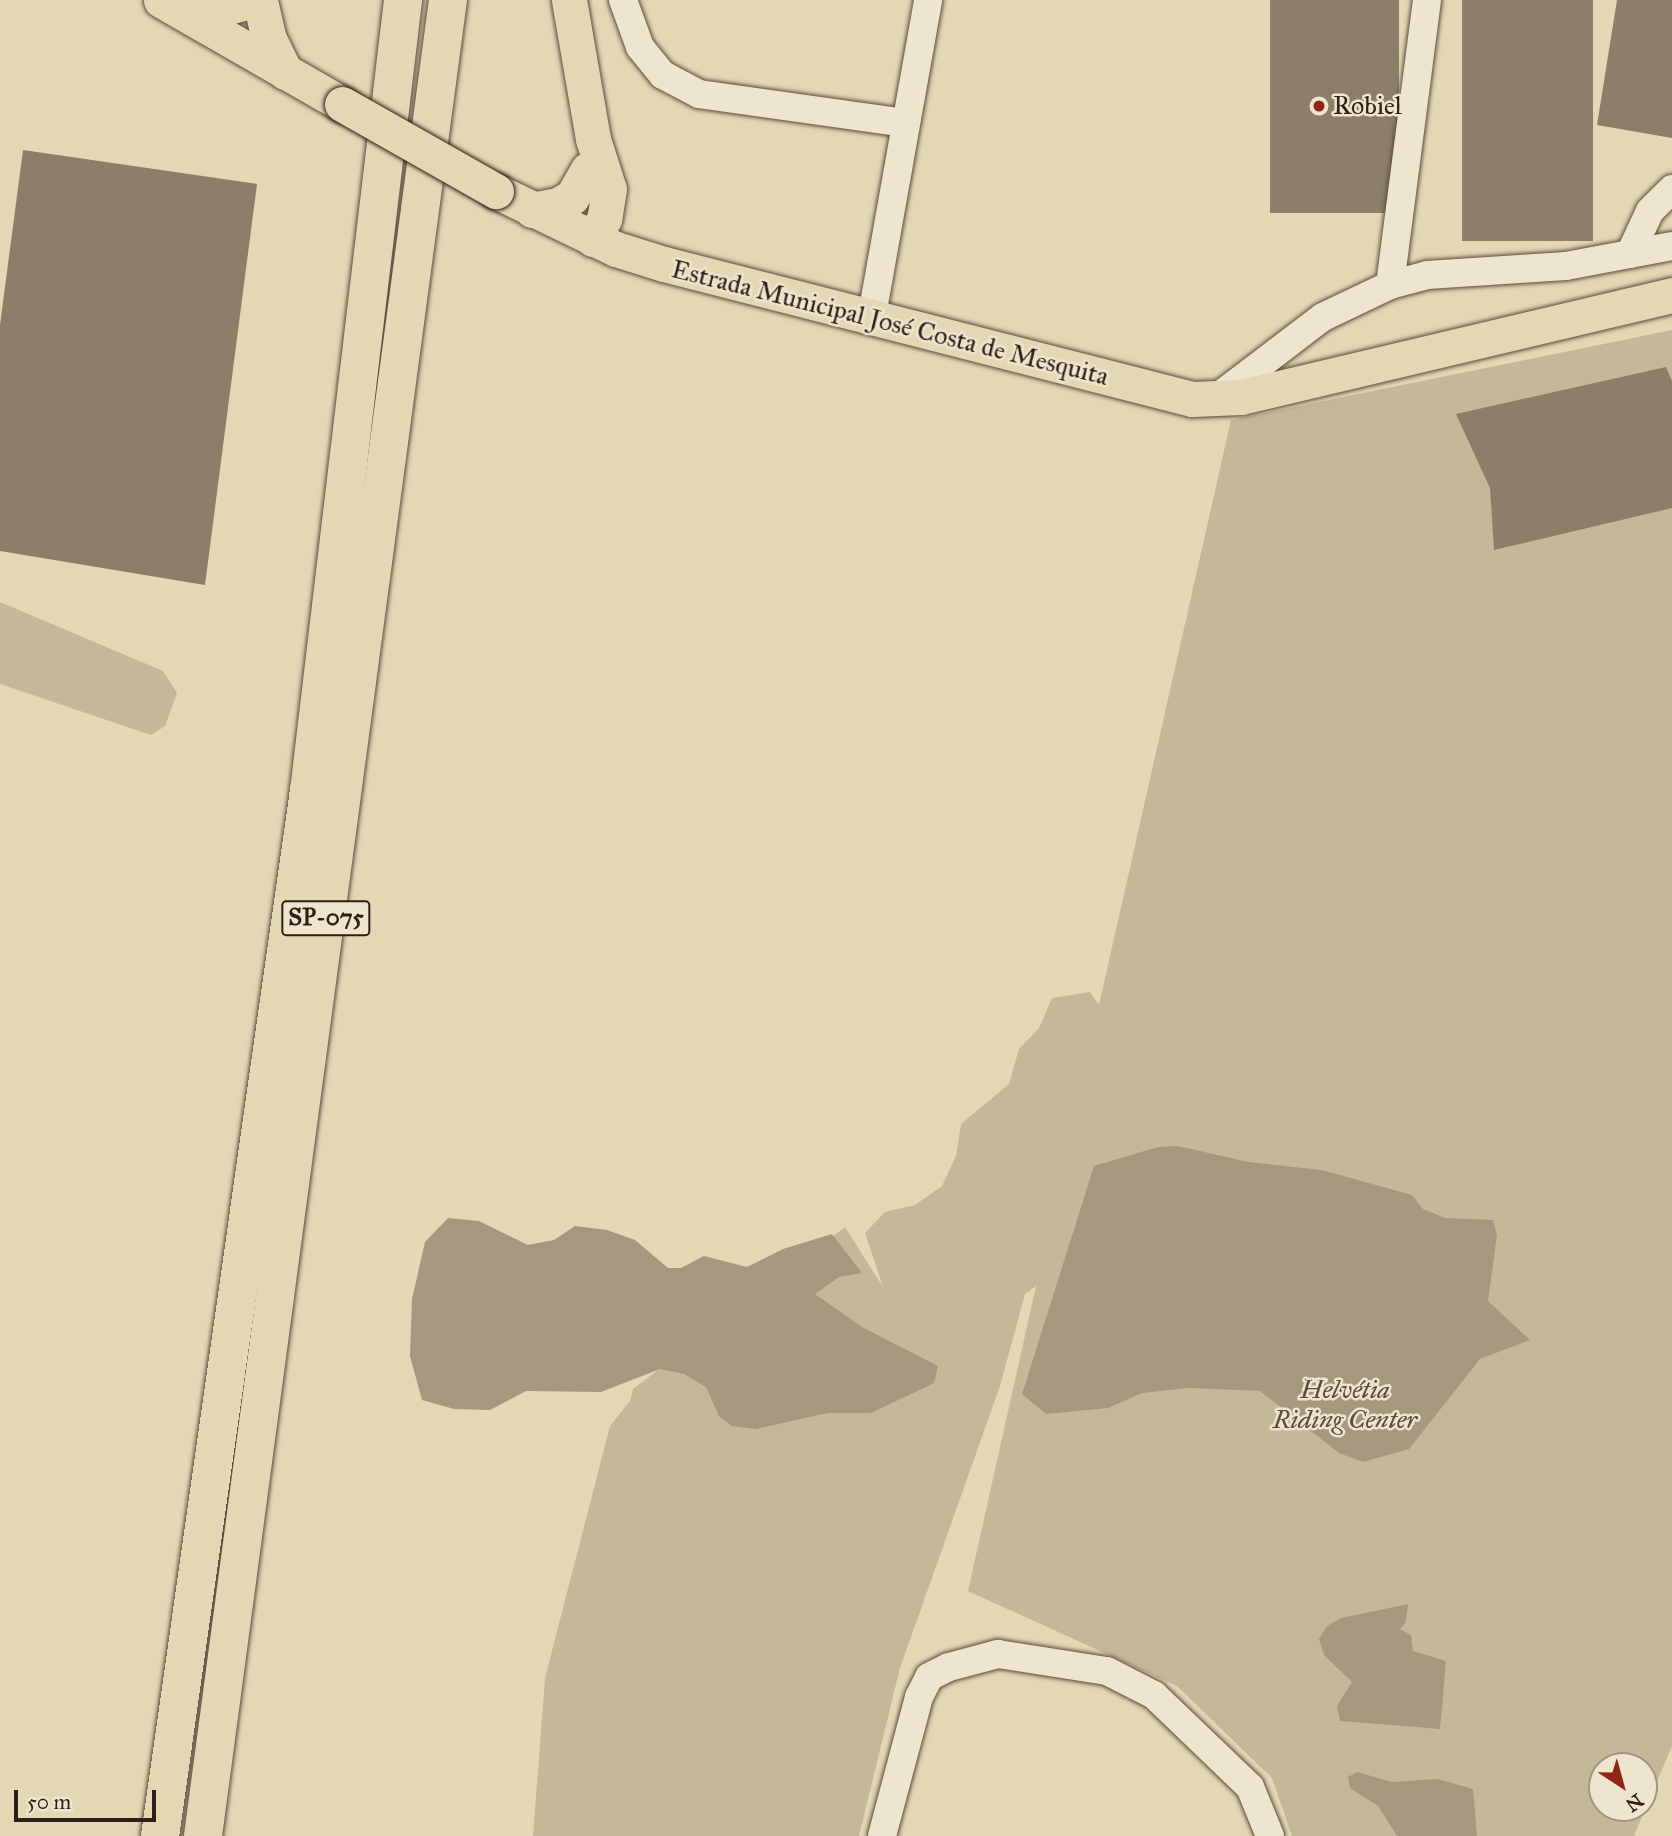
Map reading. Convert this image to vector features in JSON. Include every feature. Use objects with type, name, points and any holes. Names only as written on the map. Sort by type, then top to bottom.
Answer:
[{"type":"highway","name":"SP-075","points":[[160,1836],[309,791],[403,0]]},
{"type":"highway","name":"SP-075","points":[[203,1836],[449,0]]},
{"type":"main road","points":[[569,0],[596,166],[628,229],[664,264]]},
{"type":"main road","points":[[170,5],[217,10],[256,2]]},
{"type":"main road","points":[[235,43],[248,32],[256,2]]},
{"type":"main road","points":[[256,2],[269,39],[285,72]]},
{"type":"main road","name":"Estrada Municipal José Costa de Mesquita","points":[[170,5],[496,191],[593,239],[664,264],[871,321],[1192,399],[1214,400],[1672,295]]},
{"type":"main road","points":[[531,210],[558,205],[572,197],[596,166]]},
{"type":"main road","points":[[593,239],[584,212],[596,166]]},
{"type":"street","points":[[623,0],[640,47],[663,75],[699,94],[905,123]]},
{"type":"street","points":[[871,321],[928,0]]},
{"type":"street","points":[[1390,285],[1427,0]]},
{"type":"street","points":[[1630,254],[1650,211],[1672,189]]},
{"type":"street","points":[[1214,400],[1323,317],[1390,285],[1427,275],[1566,266],[1672,246]]},
{"type":"street","points":[[882,1836],[919,1697],[929,1677],[949,1667],[998,1654],[1107,1671],[1154,1695],[1250,1787],[1270,1836]]},
{"type":"green space","name":"Helvétia Riding Center","points":[[1672,330],[1672,1746],[1658,1779],[1658,1752],[1588,1752],[1588,1822],[1640,1822],[1634,1836],[1292,1836],[1272,1778],[1177,1686],[968,1591],[1036,1286],[1025,1294],[1000,1386],[900,1668],[859,1836],[533,1836],[545,1678],[610,1426],[630,1401],[633,1389],[845,1227],[883,1287],[865,1233],[885,1212],[915,1205],[942,1186],[956,1156],[961,1124],[1009,1084],[1019,1049],[1039,1028],[1052,998],[1090,992],[1099,1005],[1231,420]]},
{"type":"green space","points":[[0,602],[163,671],[177,693],[165,726],[151,735],[0,684]]},
{"type":"shaded area","points":[[1178,1146],[1248,1162],[1322,1170],[1412,1195],[1423,1209],[1445,1218],[1493,1220],[1497,1235],[1488,1301],[1530,1340],[1480,1359],[1409,1449],[1363,1462],[1339,1453],[1260,1391],[1189,1388],[1142,1393],[1108,1408],[1046,1414],[1022,1394],[1094,1166],[1158,1147]]},
{"type":"shaded area","points":[[448,1218],[479,1221],[528,1245],[554,1240],[575,1226],[607,1230],[635,1240],[668,1268],[681,1268],[704,1256],[747,1267],[783,1249],[832,1234],[862,1273],[839,1277],[815,1294],[862,1327],[938,1366],[934,1383],[871,1413],[828,1413],[756,1429],[732,1426],[719,1416],[706,1387],[684,1374],[660,1369],[601,1392],[526,1391],[490,1410],[454,1409],[422,1400],[410,1356],[412,1299],[425,1242]]},
{"type":"shaded area","points":[[1408,1604],[1406,1622],[1400,1629],[1411,1635],[1413,1651],[1446,1661],[1440,1729],[1340,1721],[1337,1706],[1352,1682],[1324,1655],[1319,1639],[1327,1626],[1341,1618]]},
{"type":"shaded area","points":[[1357,1772],[1392,1782],[1438,1779],[1473,1789],[1477,1836],[1397,1836],[1378,1806],[1350,1788],[1348,1777]]},
{"type":"building","name":"Robiel","points":[[1270,0],[1399,0],[1399,213],[1270,213]]},
{"type":"building","points":[[1462,0],[1593,0],[1593,241],[1462,241]]},
{"type":"building","points":[[1617,0],[1672,0],[1672,138],[1597,125]]},
{"type":"building","points":[[23,150],[257,184],[205,585],[0,551],[0,325]]},
{"type":"building","points":[[1666,367],[1672,381],[1672,508],[1494,550],[1490,488],[1456,414]]},
{"type":"place","name":"Robiel","points":[[1319,106]]}]
